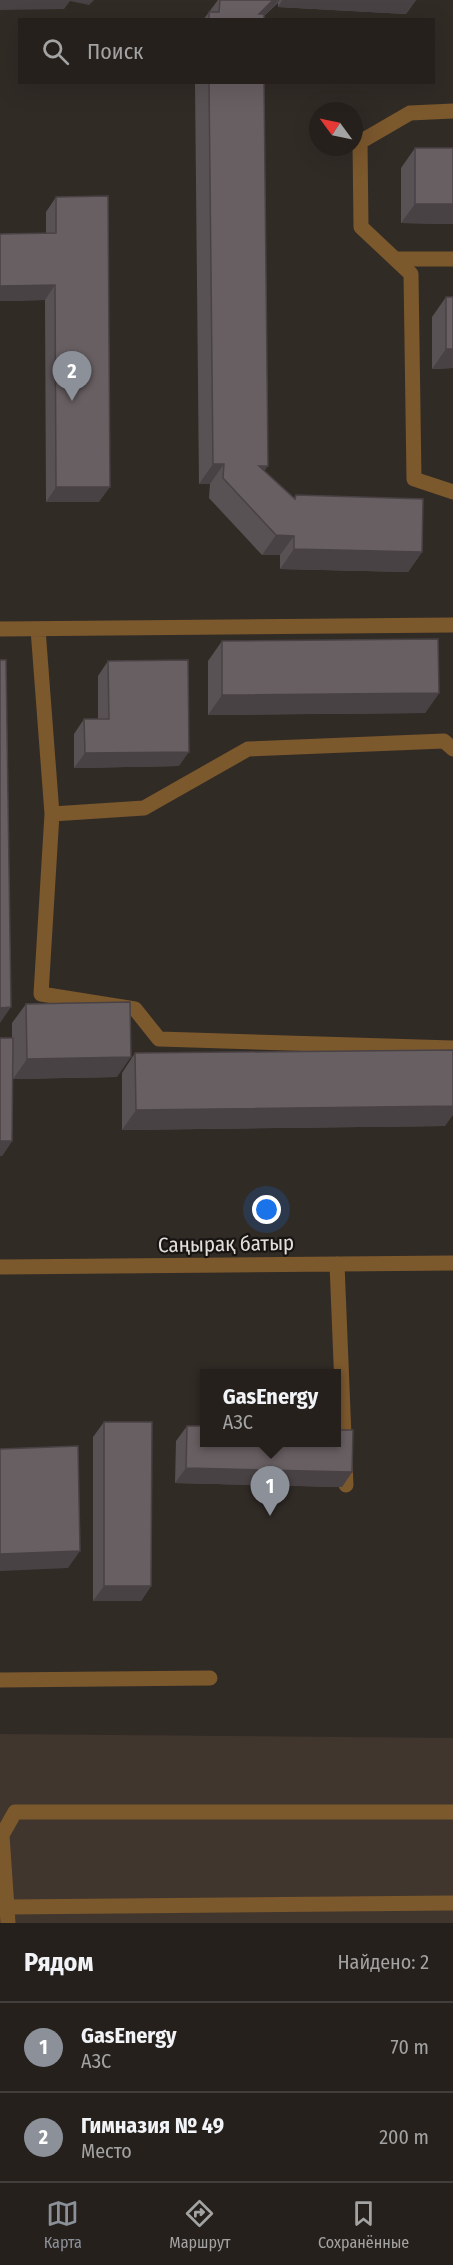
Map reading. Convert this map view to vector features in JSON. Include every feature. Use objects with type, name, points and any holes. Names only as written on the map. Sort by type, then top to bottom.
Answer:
[{"type":"street","points":[[453,111],[410,113],[360,142],[361,227],[411,274],[414,479],[453,492]]},
{"type":"street","points":[[395,259],[453,259]]},
{"type":"street","points":[[0,629],[453,625]]},
{"type":"street","points":[[38,629],[52,814],[41,993],[135,1009],[159,1039],[453,1048]]},
{"type":"street","points":[[52,814],[144,808],[248,749],[444,741],[453,749]]},
{"type":"street","name":"Саңырақ батыр","points":[[0,1267],[453,1263]]},
{"type":"street","points":[[337,1264],[346,1485]]},
{"type":"street","points":[[0,1680],[210,1678]]},
{"type":"street","points":[[8,1923],[2,1835],[15,1812],[453,1812]]},
{"type":"street","points":[[7,1907],[453,1903]]},
{"type":"shaded area","points":[[0,1734],[453,1738],[453,1923],[0,1923]]},
{"type":"building","points":[[220,0],[273,0],[259,14],[264,14],[264,18],[209,18],[209,12],[219,12]]},
{"type":"building","points":[[209,84],[264,84],[268,466],[259,466],[295,499],[296,495],[423,499],[422,552],[294,549],[294,536],[276,535],[223,478],[224,464],[213,464]]},
{"type":"building","points":[[415,148],[453,148],[453,204],[415,204]]},
{"type":"building","points":[[108,196],[110,487],[56,487],[55,285],[0,286],[0,234],[56,233],[56,197]]},
{"type":"building","points":[[446,297],[453,297],[453,349],[446,349]]},
{"type":"building","points":[[438,639],[439,693],[222,695],[222,641]]},
{"type":"building","points":[[0,660],[6,660],[11,1007],[0,1008]]},
{"type":"building","points":[[188,660],[189,752],[85,753],[84,719],[109,719],[108,661]]},
{"type":"building","points":[[130,1002],[131,1057],[27,1059],[26,1004]]},
{"type":"building","points":[[0,1038],[13,1038],[12,1141],[0,1141]]},
{"type":"building","points":[[453,1050],[453,1106],[136,1110],[135,1053]]},
{"type":"building","points":[[104,1422],[152,1422],[151,1586],[104,1586]]},
{"type":"building","points":[[187,1426],[200,1426],[200,1447],[341,1447],[341,1430],[353,1430],[352,1472],[186,1468]]},
{"type":"building","points":[[78,1446],[80,1551],[0,1554],[0,1449]]},
{"type":"place","name":"Гимназия № 49","points":[[72,401]]},
{"type":"place","name":"GasEnergy","points":[[270,1516]]}]
